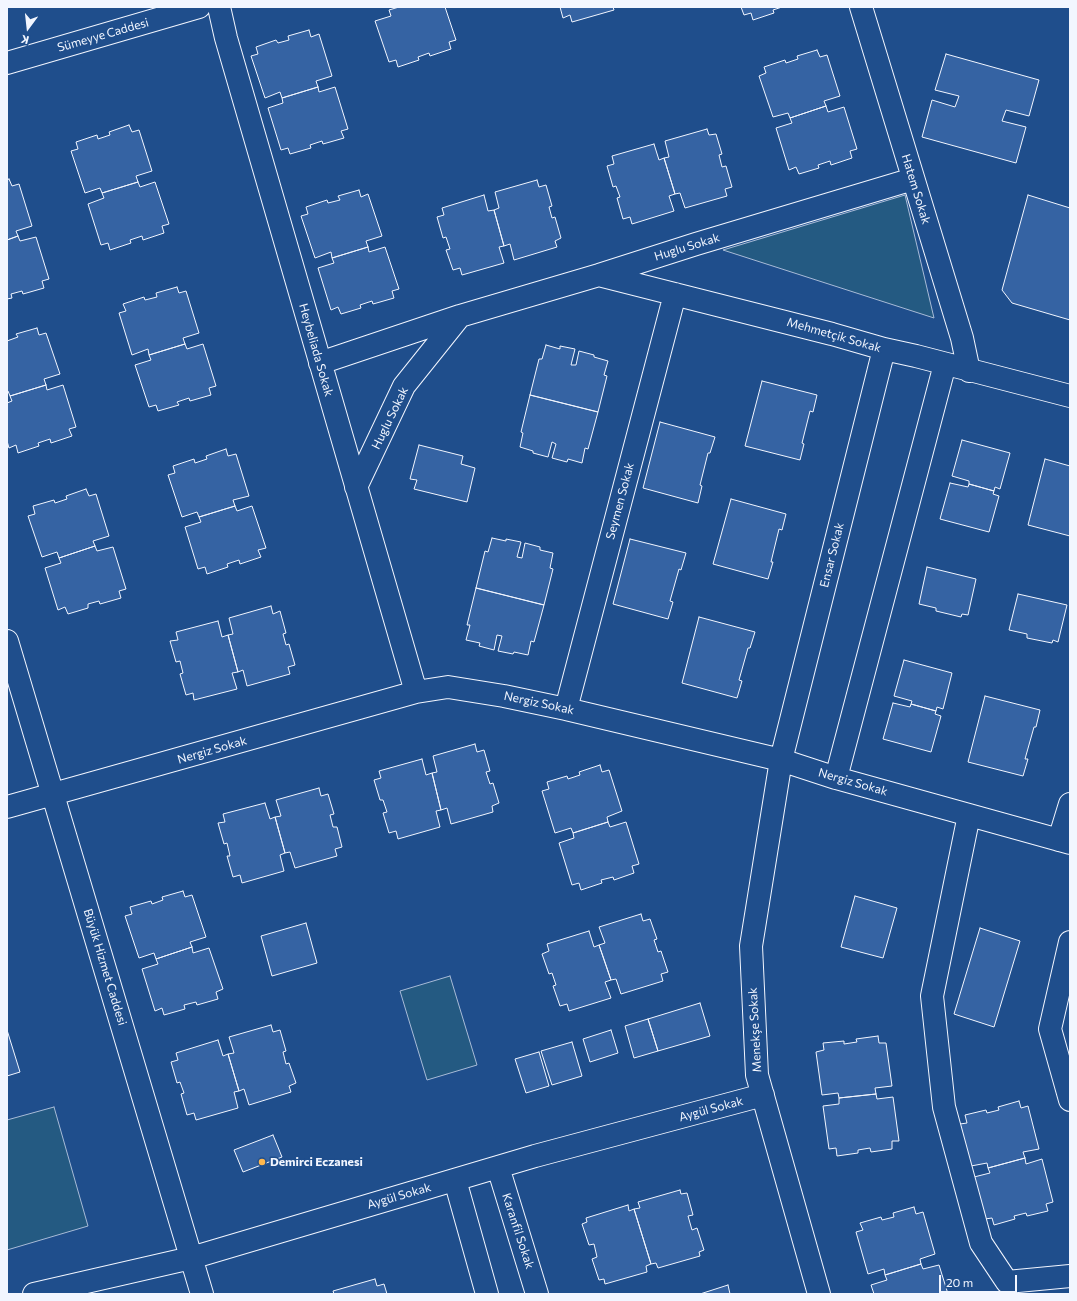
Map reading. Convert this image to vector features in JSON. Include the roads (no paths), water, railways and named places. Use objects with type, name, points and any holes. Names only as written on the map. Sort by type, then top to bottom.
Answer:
[{"type":"street","name":"Sümeyye Caddesi","points":[[7,63],[165,12],[198,7]]},
{"type":"street","name":"Heybeliada Sokak","points":[[219,7],[226,38],[416,692]]},
{"type":"street","name":"Hatem Sokak","points":[[861,7],[962,338],[969,371]]},
{"type":"street","name":"Huglu Sokak","points":[[320,363],[460,316],[913,179]]},
{"type":"street","name":"Mehmetçik Sokak","points":[[598,275],[832,334],[884,350],[1070,396]]},
{"type":"street","name":"Seymen Sokak","points":[[566,709],[675,294]]},
{"type":"street","name":"Huglu Sokak","points":[[356,487],[404,386],[460,316]]},
{"type":"street","name":"Ensar Sokak","points":[[781,760],[884,350]]},
{"type":"street","points":[[836,778],[945,364]]},
{"type":"street","name":"Büyük Hizmet Caddesi","points":[[7,641],[54,794],[202,1294]]},
{"type":"street","name":"Nergiz Sokak","points":[[7,807],[416,692],[448,687],[504,696],[566,709],[781,760],[836,778],[1065,841]]},
{"type":"street","name":"Menekşe Sokak","points":[[781,760],[751,946],[757,1075],[819,1294]]},
{"type":"street","points":[[1065,841],[1070,804]]},
{"type":"street","points":[[970,815],[932,996],[944,1107],[981,1243],[1007,1282],[1070,1276]]},
{"type":"street","points":[[1070,942],[1050,1029],[1070,1100]]},
{"type":"street","name":"Aygül Sokak","points":[[34,1294],[191,1258],[498,1167],[763,1095]]},
{"type":"street","name":"Karanfil Sokak","points":[[498,1167],[537,1294]]},
{"type":"street","points":[[455,1180],[487,1294]]},
{"type":"place","name":"Demirci Eczanesi","points":[[262,1162]]}]
